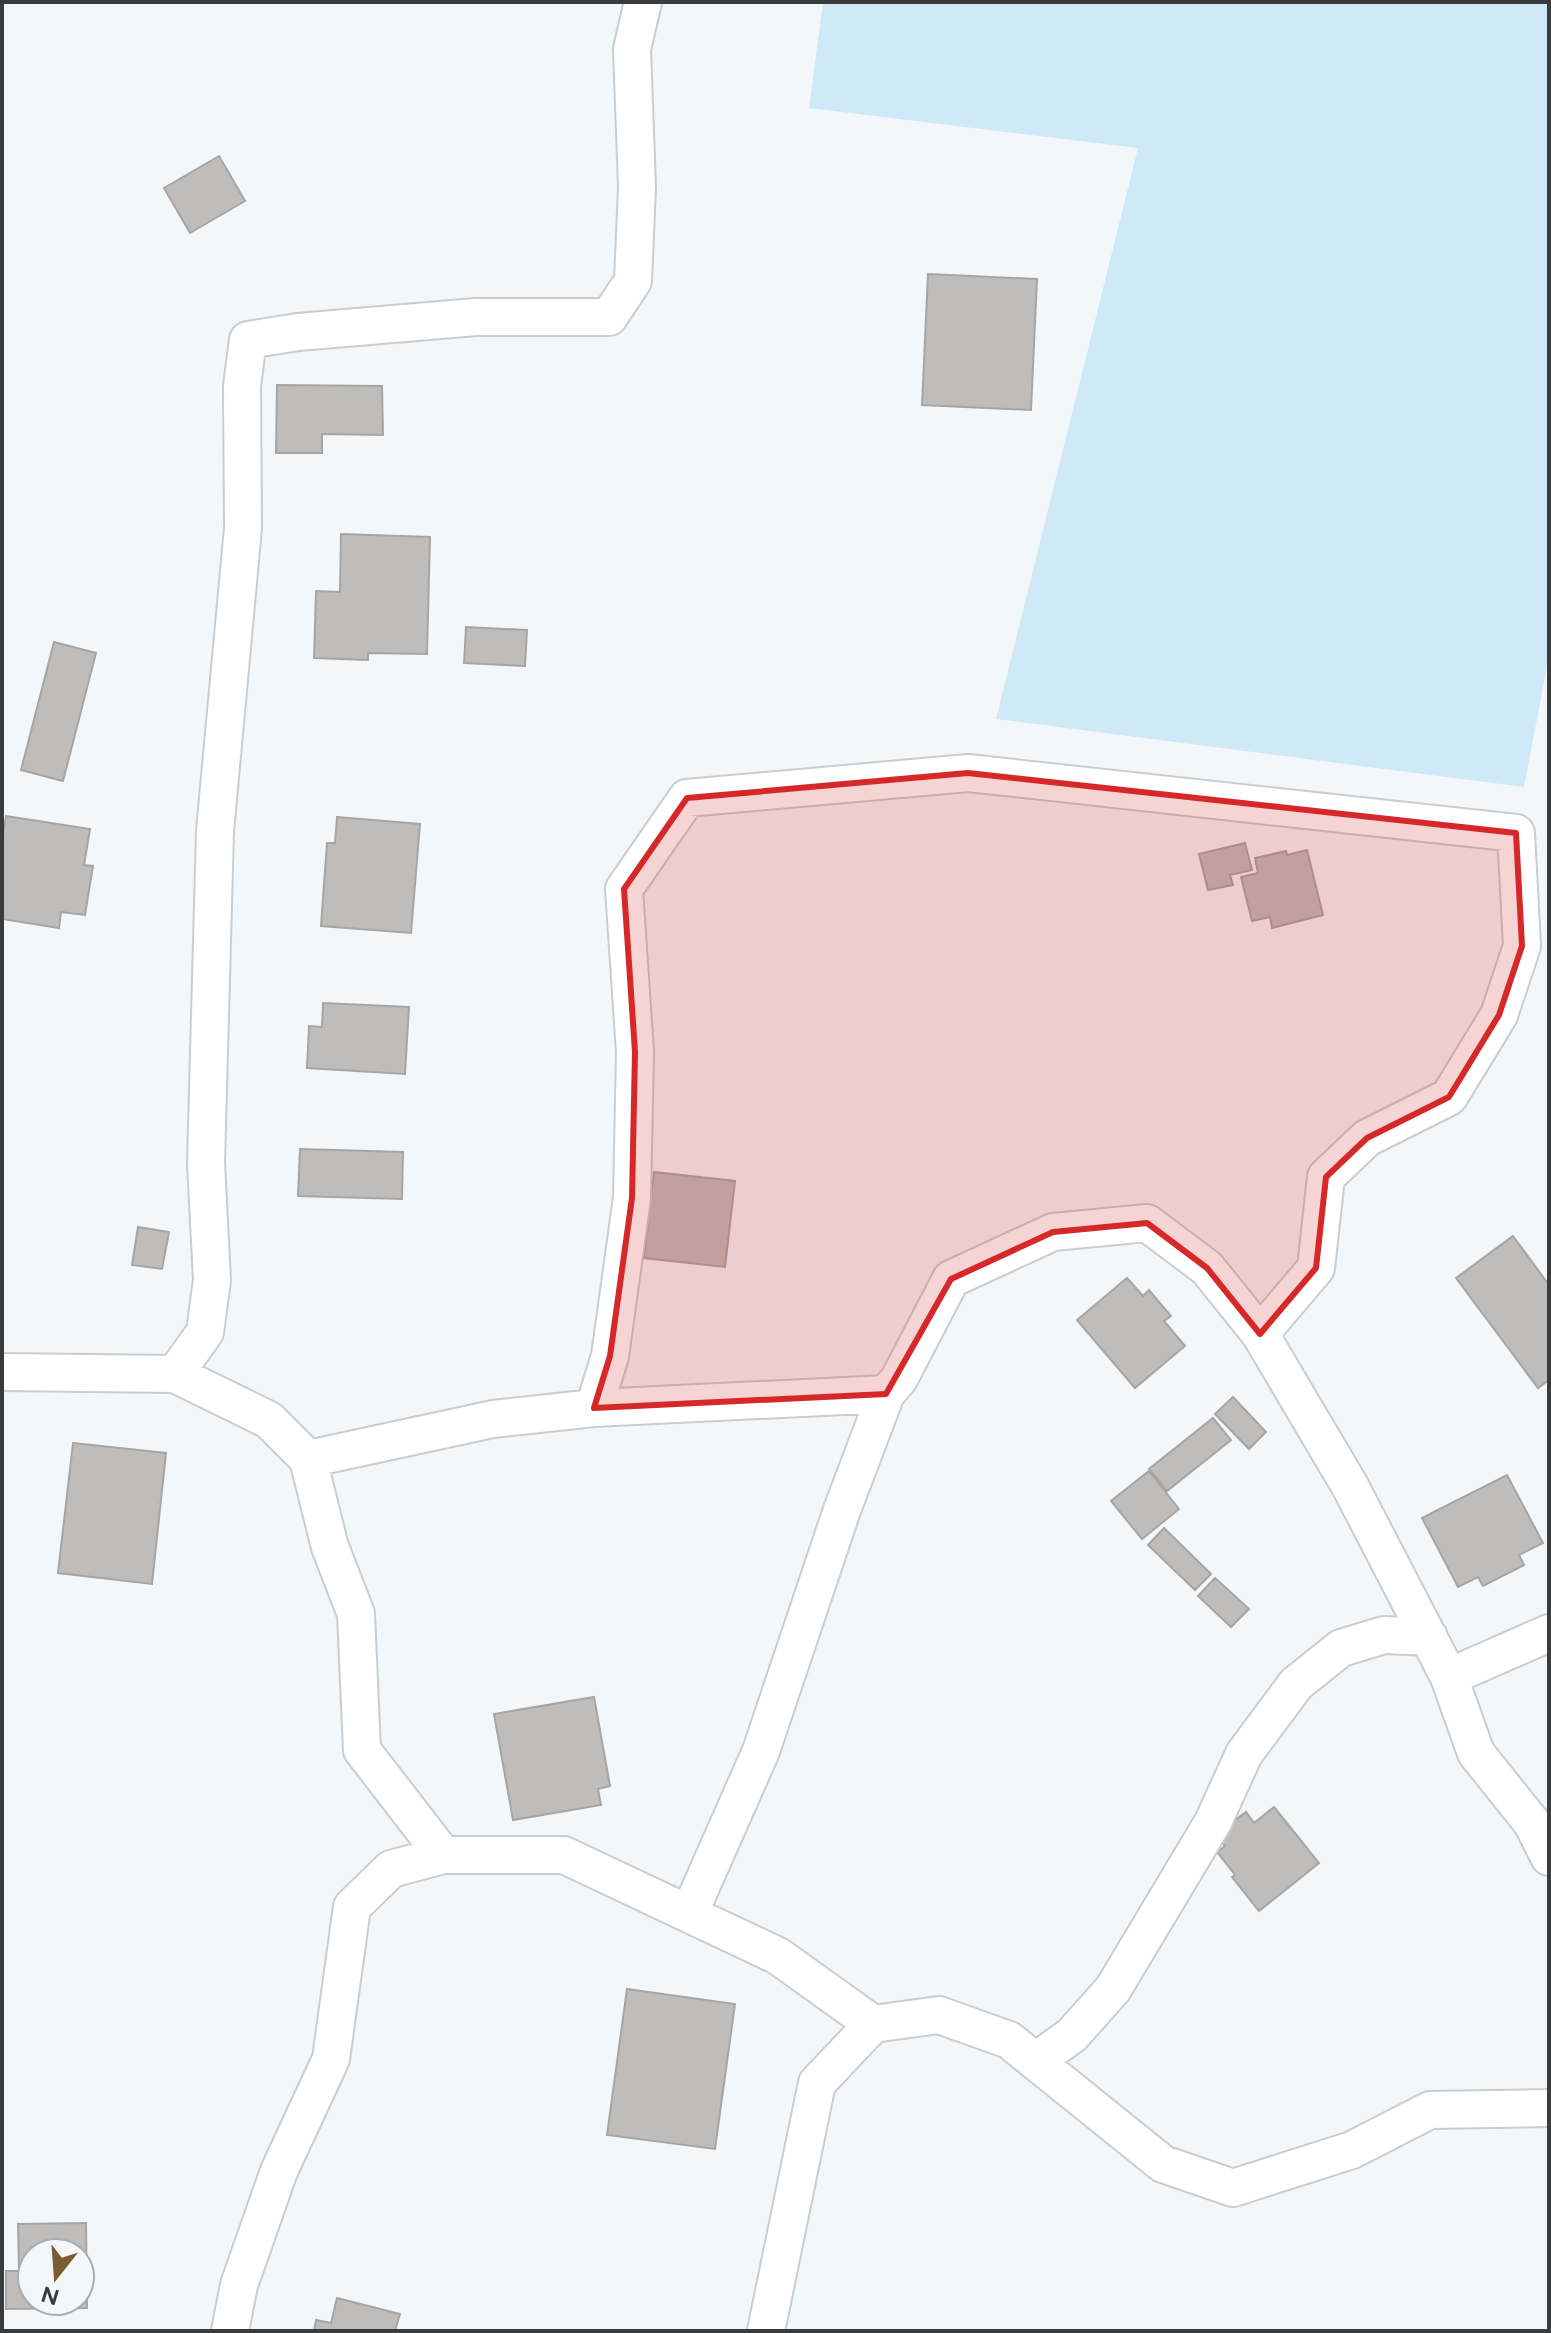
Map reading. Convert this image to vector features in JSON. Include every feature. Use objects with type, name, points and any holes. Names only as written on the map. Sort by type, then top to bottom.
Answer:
[{"type":"street","points":[[175,1374],[205,1332],[212,1280],[206,1163],[215,831],[243,528],[242,386],[248,340],[298,332],[476,317],[609,317],[633,281],[637,187],[632,49],[643,2]]},
{"type":"street","points":[[594,1408],[610,1356],[632,1198],[635,1052],[624,889],[687,798],[968,773],[1516,833],[1522,946],[1499,1015],[1449,1097],[1367,1138],[1326,1177],[1316,1268],[1260,1334]]},
{"type":"street","points":[[689,1914],[761,1751],[842,1510],[886,1394],[899,1379],[951,1279],[1053,1232],[1147,1223],[1207,1268],[1260,1334],[1350,1486],[1429,1637],[1449,1677],[1476,1753],[1532,1823],[1549,1857]]},
{"type":"street","points":[[2,1372],[175,1374],[269,1420],[308,1459],[330,1547],[356,1614],[362,1750],[443,1855]]},
{"type":"street","points":[[308,1459],[493,1419],[594,1408],[886,1394]]},
{"type":"street","points":[[1449,1677],[1549,1633]]},
{"type":"street","points":[[1036,2061],[1072,2035],[1113,1989],[1213,1822],[1244,1754],[1296,1684],[1341,1648],[1384,1635],[1429,1637]]},
{"type":"street","points":[[230,2331],[239,2285],[279,2171],[331,2059],[352,1907],[391,1869],[443,1855],[564,1855],[778,1956],[873,2024]]},
{"type":"street","points":[[766,2331],[817,2083],[873,2024],[939,2015],[1009,2040],[1163,2164],[1233,2188],[1352,2150],[1430,2110],[1549,2108]]},
{"type":"highlighted area","points":[[968,773],[1516,833],[1522,946],[1499,1015],[1449,1097],[1367,1138],[1326,1177],[1316,1268],[1260,1334],[1207,1268],[1147,1223],[1053,1232],[951,1279],[886,1394],[594,1408],[610,1356],[632,1198],[635,1052],[624,889],[687,798]]},
{"type":"shaded area","points":[[823,2],[1549,2],[1549,656],[1524,787],[996,719],[1138,148],[809,108]]},
{"type":"building","points":[[219,156],[245,201],[190,233],[164,188]]},
{"type":"building","points":[[928,274],[1037,279],[1031,410],[922,405]]},
{"type":"building","points":[[277,385],[382,386],[383,435],[322,434],[322,453],[276,453]]},
{"type":"building","points":[[341,534],[430,537],[427,654],[368,653],[368,660],[314,658],[316,591],[340,592]]},
{"type":"building","points":[[466,627],[527,630],[525,666],[464,663]]},
{"type":"building","points":[[54,642],[96,653],[63,781],[21,770]]},
{"type":"building","points":[[6,816],[90,829],[84,865],[93,866],[85,915],[61,912],[59,928],[2,919],[2,842]]},
{"type":"building","points":[[337,817],[420,824],[411,933],[321,926],[327,843],[335,843]]},
{"type":"building","points":[[1245,843],[1252,870],[1230,875],[1233,885],[1208,890],[1199,854]]},
{"type":"building","points":[[1307,850],[1323,915],[1272,928],[1270,917],[1252,921],[1241,877],[1258,873],[1255,858]]},
{"type":"building","points":[[323,1003],[409,1007],[405,1074],[307,1068],[309,1026],[322,1027]]},
{"type":"building","points":[[300,1149],[403,1152],[402,1199],[298,1196]]},
{"type":"building","points":[[654,1172],[735,1181],[725,1267],[644,1258]]},
{"type":"building","points":[[138,1227],[169,1232],[162,1269],[132,1265]]},
{"type":"building","points":[[1513,1236],[1549,1285],[1549,1380],[1538,1388],[1456,1278]]},
{"type":"building","points":[[1127,1278],[1143,1296],[1149,1290],[1171,1316],[1164,1321],[1185,1346],[1135,1388],[1077,1320]]},
{"type":"building","points":[[1233,1397],[1266,1432],[1249,1449],[1215,1414]]},
{"type":"building","points":[[1213,1418],[1231,1440],[1167,1491],[1149,1469]]},
{"type":"building","points":[[73,1443],[166,1453],[152,1584],[58,1573]]},
{"type":"building","points":[[1149,1471],[1179,1509],[1142,1539],[1111,1501]]},
{"type":"building","points":[[1507,1475],[1543,1543],[1519,1555],[1524,1565],[1483,1586],[1478,1577],[1458,1587],[1422,1518]]},
{"type":"building","points":[[1164,1528],[1211,1574],[1195,1590],[1148,1545]]},
{"type":"building","points":[[1215,1578],[1249,1609],[1231,1627],[1198,1596]]},
{"type":"building","points":[[594,1697],[610,1786],[598,1789],[601,1805],[513,1820],[494,1714]]},
{"type":"building","points":[[1274,1807],[1319,1863],[1259,1911],[1217,1852],[1225,1846],[1215,1835],[1246,1812],[1254,1823]]},
{"type":"building","points":[[627,1989],[735,2004],[715,2149],[607,2135]]},
{"type":"building","points":[[86,2223],[86,2237],[18,2237],[18,2224]]},
{"type":"building","points":[[6,2271],[16,2271],[16,2309],[6,2309]]},
{"type":"building","points":[[337,2298],[400,2314],[395,2331],[314,2331],[316,2320],[331,2323]]}]
